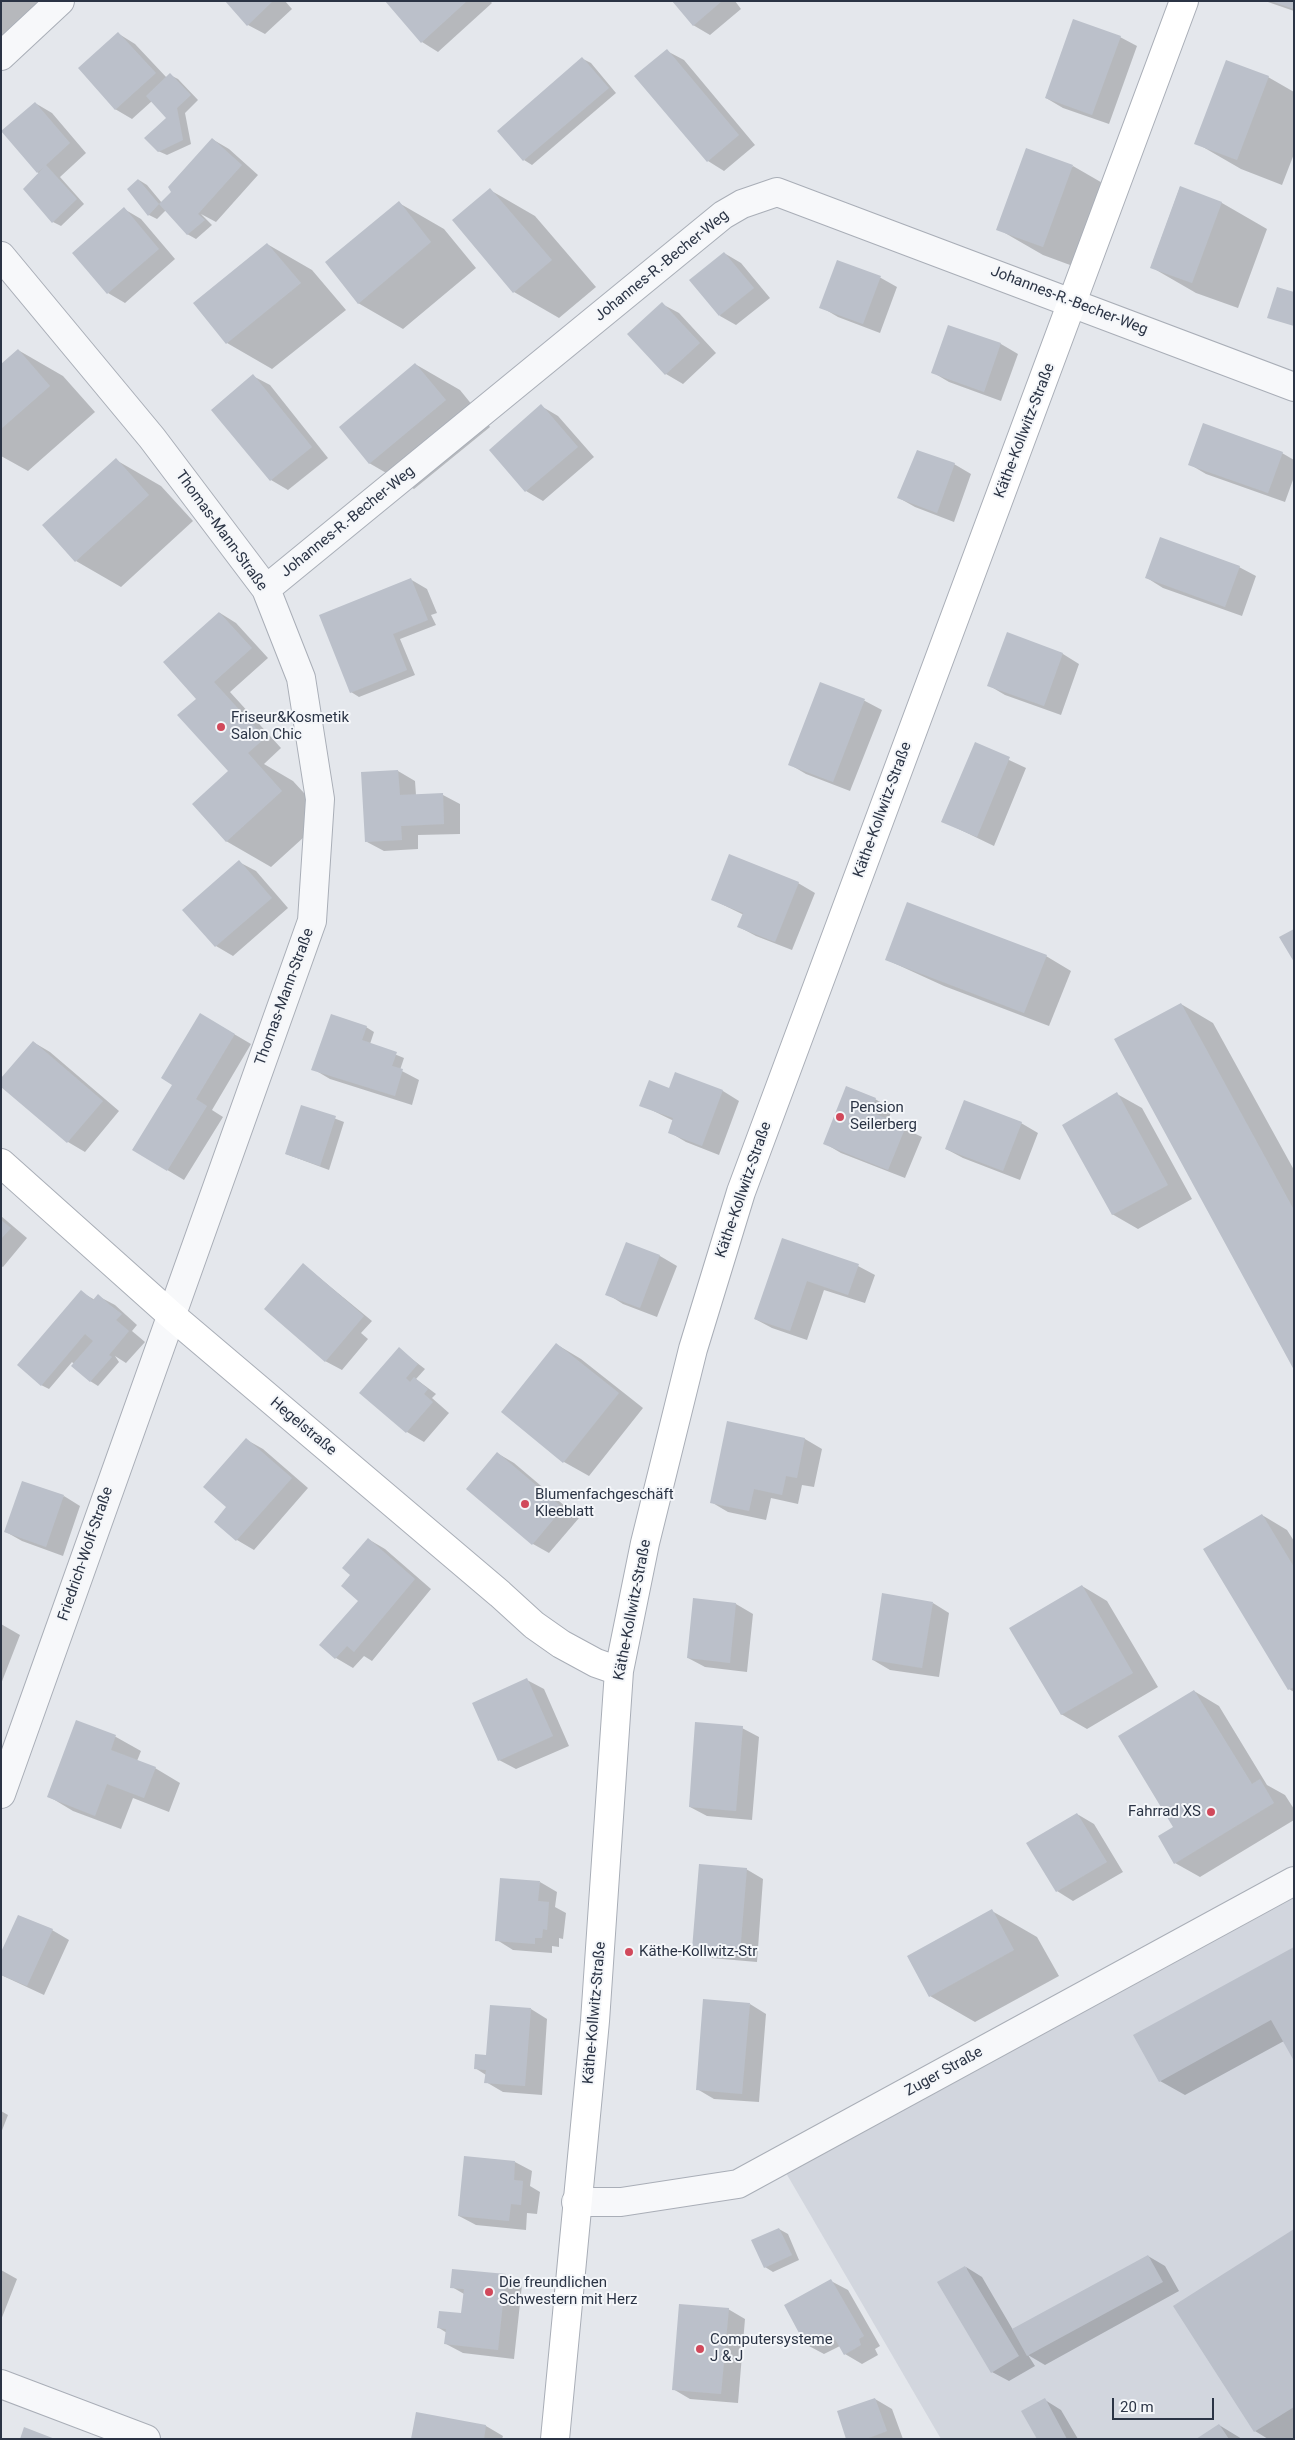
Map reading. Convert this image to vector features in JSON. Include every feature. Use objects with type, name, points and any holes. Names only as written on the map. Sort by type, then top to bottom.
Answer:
[{"type":"street","points":[[1,56],[60,1]]},
{"type":"street","name":"Käthe-Kollwitz-Straße","points":[[555,2439],[576,2202],[595,2021],[619,1671],[642,1552],[684,1384],[713,1279],[741,1192],[1184,1]]},
{"type":"street","name":"Johannes-R.-Becher-Weg","points":[[266,589],[723,215],[742,204],[777,192],[1073,302],[1294,387]]},
{"type":"street","name":"Thomas-Mann-Straße","points":[[1,256],[152,438],[266,589],[301,678],[320,799],[312,921],[170,1314]]},
{"type":"street","name":"Hegelstraße","points":[[1,1163],[170,1314],[534,1625],[561,1644],[596,1663],[619,1671]]},
{"type":"street","name":"Friedrich-Wolf-Straße","points":[[1,1794],[170,1314]]},
{"type":"street","name":"Zuger Straße","points":[[576,2202],[621,2202],[738,2184],[1294,1881]]},
{"type":"street","points":[[1,2384],[146,2439]]},
{"type":"shaded area","points":[[1294,1890],[1294,2439],[941,2439],[786,2173]]},
{"type":"building","points":[[225,1],[273,1],[247,26]]},
{"type":"building","points":[[385,1],[467,1],[421,43]]},
{"type":"building","points":[[672,1],[722,1],[693,26]]},
{"type":"building","points":[[1294,1],[1294,9],[1273,2]]},
{"type":"building","points":[[1073,19],[1121,36],[1092,115],[1045,98]]},
{"type":"building","points":[[118,32],[156,73],[115,110],[78,68]]},
{"type":"building","points":[[667,49],[739,135],[707,162],[634,76]]},
{"type":"building","points":[[582,57],[609,88],[523,161],[497,131]]},
{"type":"building","points":[[1226,60],[1269,76],[1237,160],[1194,144]]},
{"type":"building","points":[[170,73],[191,95],[177,108],[183,140],[158,152],[144,138],[166,118],[146,96]]},
{"type":"building","points":[[35,102],[70,143],[46,165],[77,199],[52,223],[23,189],[44,167],[37,173],[1,131]]},
{"type":"building","points":[[212,138],[242,165],[198,214],[205,220],[187,235],[159,204],[171,192],[168,187]]},
{"type":"building","points":[[1026,148],[1073,165],[1043,247],[996,230]]},
{"type":"building","points":[[138,179],[159,204],[148,216],[127,189]]},
{"type":"building","points":[[1180,186],[1222,202],[1192,283],[1150,268]]},
{"type":"building","points":[[490,188],[552,260],[513,293],[452,220]]},
{"type":"building","points":[[399,201],[431,242],[358,304],[325,262]]},
{"type":"building","points":[[124,207],[159,249],[107,294],[72,253]]},
{"type":"building","points":[[267,243],[301,283],[226,344],[193,303]]},
{"type":"building","points":[[724,252],[754,288],[719,316],[689,280]]},
{"type":"building","points":[[837,260],[881,276],[863,324],[819,308]]},
{"type":"building","points":[[1277,287],[1294,292],[1294,326],[1267,318]]},
{"type":"building","points":[[662,302],[700,343],[665,375],[627,334]]},
{"type":"building","points":[[948,325],[1001,343],[984,392],[931,373]]},
{"type":"building","points":[[18,349],[50,386],[1,429],[1,364]]},
{"type":"building","points":[[415,363],[446,400],[369,464],[339,427]]},
{"type":"building","points":[[253,374],[312,447],[270,481],[211,410]]},
{"type":"building","points":[[541,404],[578,447],[525,492],[489,450]]},
{"type":"building","points":[[1203,423],[1283,452],[1268,493],[1188,465]]},
{"type":"building","points":[[917,450],[955,463],[937,513],[897,498]]},
{"type":"building","points":[[116,458],[149,495],[75,562],[42,525]]},
{"type":"building","points":[[1160,537],[1240,566],[1225,607],[1145,578]]},
{"type":"building","points":[[411,578],[428,620],[393,634],[407,670],[350,693],[319,615]]},
{"type":"building","points":[[219,612],[252,648],[214,682],[265,738],[248,753],[282,791],[226,842],[192,804],[228,771],[177,715],[196,699],[163,662]]},
{"type":"building","points":[[1007,632],[1063,653],[1044,706],[987,686]]},
{"type":"building","points":[[820,682],[865,699],[833,782],[788,765]]},
{"type":"building","points":[[975,742],[1010,757],[977,837],[941,822]]},
{"type":"building","points":[[398,770],[400,795],[443,793],[444,824],[401,826],[402,840],[365,842],[361,772]]},
{"type":"building","points":[[729,854],[799,882],[775,942],[737,927],[743,913],[711,900]]},
{"type":"building","points":[[239,860],[272,898],[215,947],[182,910]]},
{"type":"building","points":[[907,902],[1047,955],[1024,1013],[885,960]]},
{"type":"building","points":[[1294,929],[1294,962],[1279,937]]},
{"type":"building","points":[[1181,1003],[1294,1210],[1294,1370],[1114,1039]]},
{"type":"building","points":[[200,1013],[235,1034],[196,1099],[207,1106],[167,1171],[132,1150],[172,1085],[161,1078]]},
{"type":"building","points":[[331,1014],[367,1026],[362,1040],[397,1052],[392,1066],[403,1069],[395,1096],[311,1070]]},
{"type":"building","points":[[33,1041],[103,1101],[67,1143],[1,1087],[1,1078]]},
{"type":"building","points":[[675,1072],[723,1090],[702,1146],[668,1133],[673,1118],[639,1106],[649,1080],[669,1088]]},
{"type":"building","points":[[846,1086],[876,1098],[870,1112],[906,1126],[888,1170],[823,1144]]},
{"type":"building","points":[[1117,1092],[1168,1185],[1112,1215],[1062,1125]]},
{"type":"building","points":[[964,1100],[1022,1122],[1003,1171],[945,1149]]},
{"type":"building","points":[[301,1105],[336,1116],[320,1166],[285,1154]]},
{"type":"building","points":[[1,1220],[11,1228],[1,1239]]},
{"type":"building","points":[[782,1238],[859,1264],[848,1295],[807,1281],[790,1331],[754,1319]]},
{"type":"building","points":[[626,1242],[660,1255],[640,1308],[605,1295]]},
{"type":"building","points":[[303,1263],[364,1316],[325,1362],[264,1309]]},
{"type":"building","points":[[81,1290],[93,1300],[98,1294],[122,1314],[116,1320],[129,1331],[109,1355],[112,1357],[90,1382],[71,1366],[93,1341],[85,1334],[41,1386],[17,1365]]},
{"type":"building","points":[[556,1343],[619,1393],[563,1463],[501,1412]]},
{"type":"building","points":[[399,1347],[418,1364],[406,1378],[410,1382],[414,1377],[428,1389],[424,1394],[433,1402],[406,1433],[359,1393]]},
{"type":"building","points":[[727,1421],[805,1438],[797,1478],[786,1476],[782,1495],[754,1489],[749,1511],[710,1503]]},
{"type":"building","points":[[246,1438],[292,1478],[236,1541],[214,1522],[226,1507],[203,1487]]},
{"type":"building","points":[[497,1452],[563,1508],[532,1545],[466,1489]]},
{"type":"building","points":[[22,1481],[64,1495],[46,1547],[4,1532]]},
{"type":"building","points":[[1262,1514],[1294,1567],[1294,1687],[1288,1690],[1203,1549]]},
{"type":"building","points":[[368,1538],[415,1579],[354,1652],[347,1646],[335,1659],[319,1645],[358,1601],[341,1586],[350,1575],[342,1568]]},
{"type":"building","points":[[1082,1585],[1133,1673],[1061,1715],[1009,1628]]},
{"type":"building","points":[[882,1593],[933,1602],[922,1668],[872,1660]]},
{"type":"building","points":[[693,1598],[736,1603],[730,1663],[687,1658]]},
{"type":"building","points":[[527,1678],[553,1736],[498,1761],[472,1703]]},
{"type":"building","points":[[1194,1690],[1252,1784],[1260,1779],[1274,1803],[1174,1864],[1158,1836],[1173,1827],[1118,1736]]},
{"type":"building","points":[[76,1720],[116,1735],[111,1750],[156,1767],[144,1798],[107,1784],[95,1816],[47,1797]]},
{"type":"building","points":[[695,1722],[743,1726],[736,1811],[689,1807]]},
{"type":"building","points":[[1077,1813],[1107,1862],[1056,1892],[1026,1843]]},
{"type":"building","points":[[699,1864],[747,1868],[740,1953],[692,1949]]},
{"type":"building","points":[[500,1878],[540,1881],[538,1901],[549,1902],[547,1930],[543,1929],[542,1938],[535,1938],[535,1944],[495,1941]]},
{"type":"building","points":[[992,1909],[1014,1950],[929,1997],[907,1956]]},
{"type":"building","points":[[18,1915],[53,1929],[27,1986],[1,1975],[1,1952]]},
{"type":"building","points":[[1294,1947],[1294,2061],[1271,2020],[1159,2082],[1133,2035]]},
{"type":"building","points":[[703,1999],[750,2003],[742,2094],[696,2090]]},
{"type":"building","points":[[490,2005],[531,2008],[525,2086],[484,2083],[486,2070],[474,2069],[475,2054],[486,2055]]},
{"type":"building","points":[[464,2156],[515,2161],[514,2180],[523,2181],[521,2205],[511,2204],[509,2221],[458,2216]]},
{"type":"building","points":[[779,2228],[792,2255],[764,2268],[751,2240]]},
{"type":"building","points":[[1294,2229],[1294,2407],[1254,2432],[1173,2306]]},
{"type":"building","points":[[1148,2255],[1163,2282],[1027,2356],[1012,2329]]},
{"type":"building","points":[[965,2266],[1019,2356],[991,2373],[937,2282]]},
{"type":"building","points":[[452,2269],[506,2274],[498,2350],[444,2344],[446,2329],[437,2328],[439,2311],[461,2313],[464,2289],[450,2288]]},
{"type":"building","points":[[831,2279],[864,2336],[859,2339],[861,2345],[844,2355],[831,2332],[806,2346],[784,2305]]},
{"type":"building","name":"Computersysteme J & J","points":[[679,2304],[729,2308],[721,2394],[672,2390]]},
{"type":"building","points":[[875,2398],[887,2431],[866,2439],[846,2439],[837,2411]]},
{"type":"building","points":[[1045,2398],[1067,2439],[1037,2439],[1021,2411]]},
{"type":"building","points":[[416,2412],[486,2425],[484,2439],[411,2439]]},
{"type":"building","points":[[1219,2424],[1229,2439],[1196,2439]]},
{"type":"building","points":[[24,2427],[55,2439],[20,2439]]},
{"type":"place","name":"Friseur&Kosmetik Salon Chic","points":[[221,727]]},
{"type":"place","name":"Pension Seilerberg","points":[[840,1117]]},
{"type":"place","name":"Blumenfachgeschäft Kleeblatt","points":[[525,1504]]},
{"type":"place","name":"Fahrrad XS","points":[[1211,1812]]},
{"type":"place","name":"Käthe-Kollwitz-Str","points":[[629,1952]]},
{"type":"place","name":"Die freundlichen Schwestern mit Herz","points":[[489,2292]]},
{"type":"place","name":"Computersysteme J & J","points":[[700,2349]]}]
